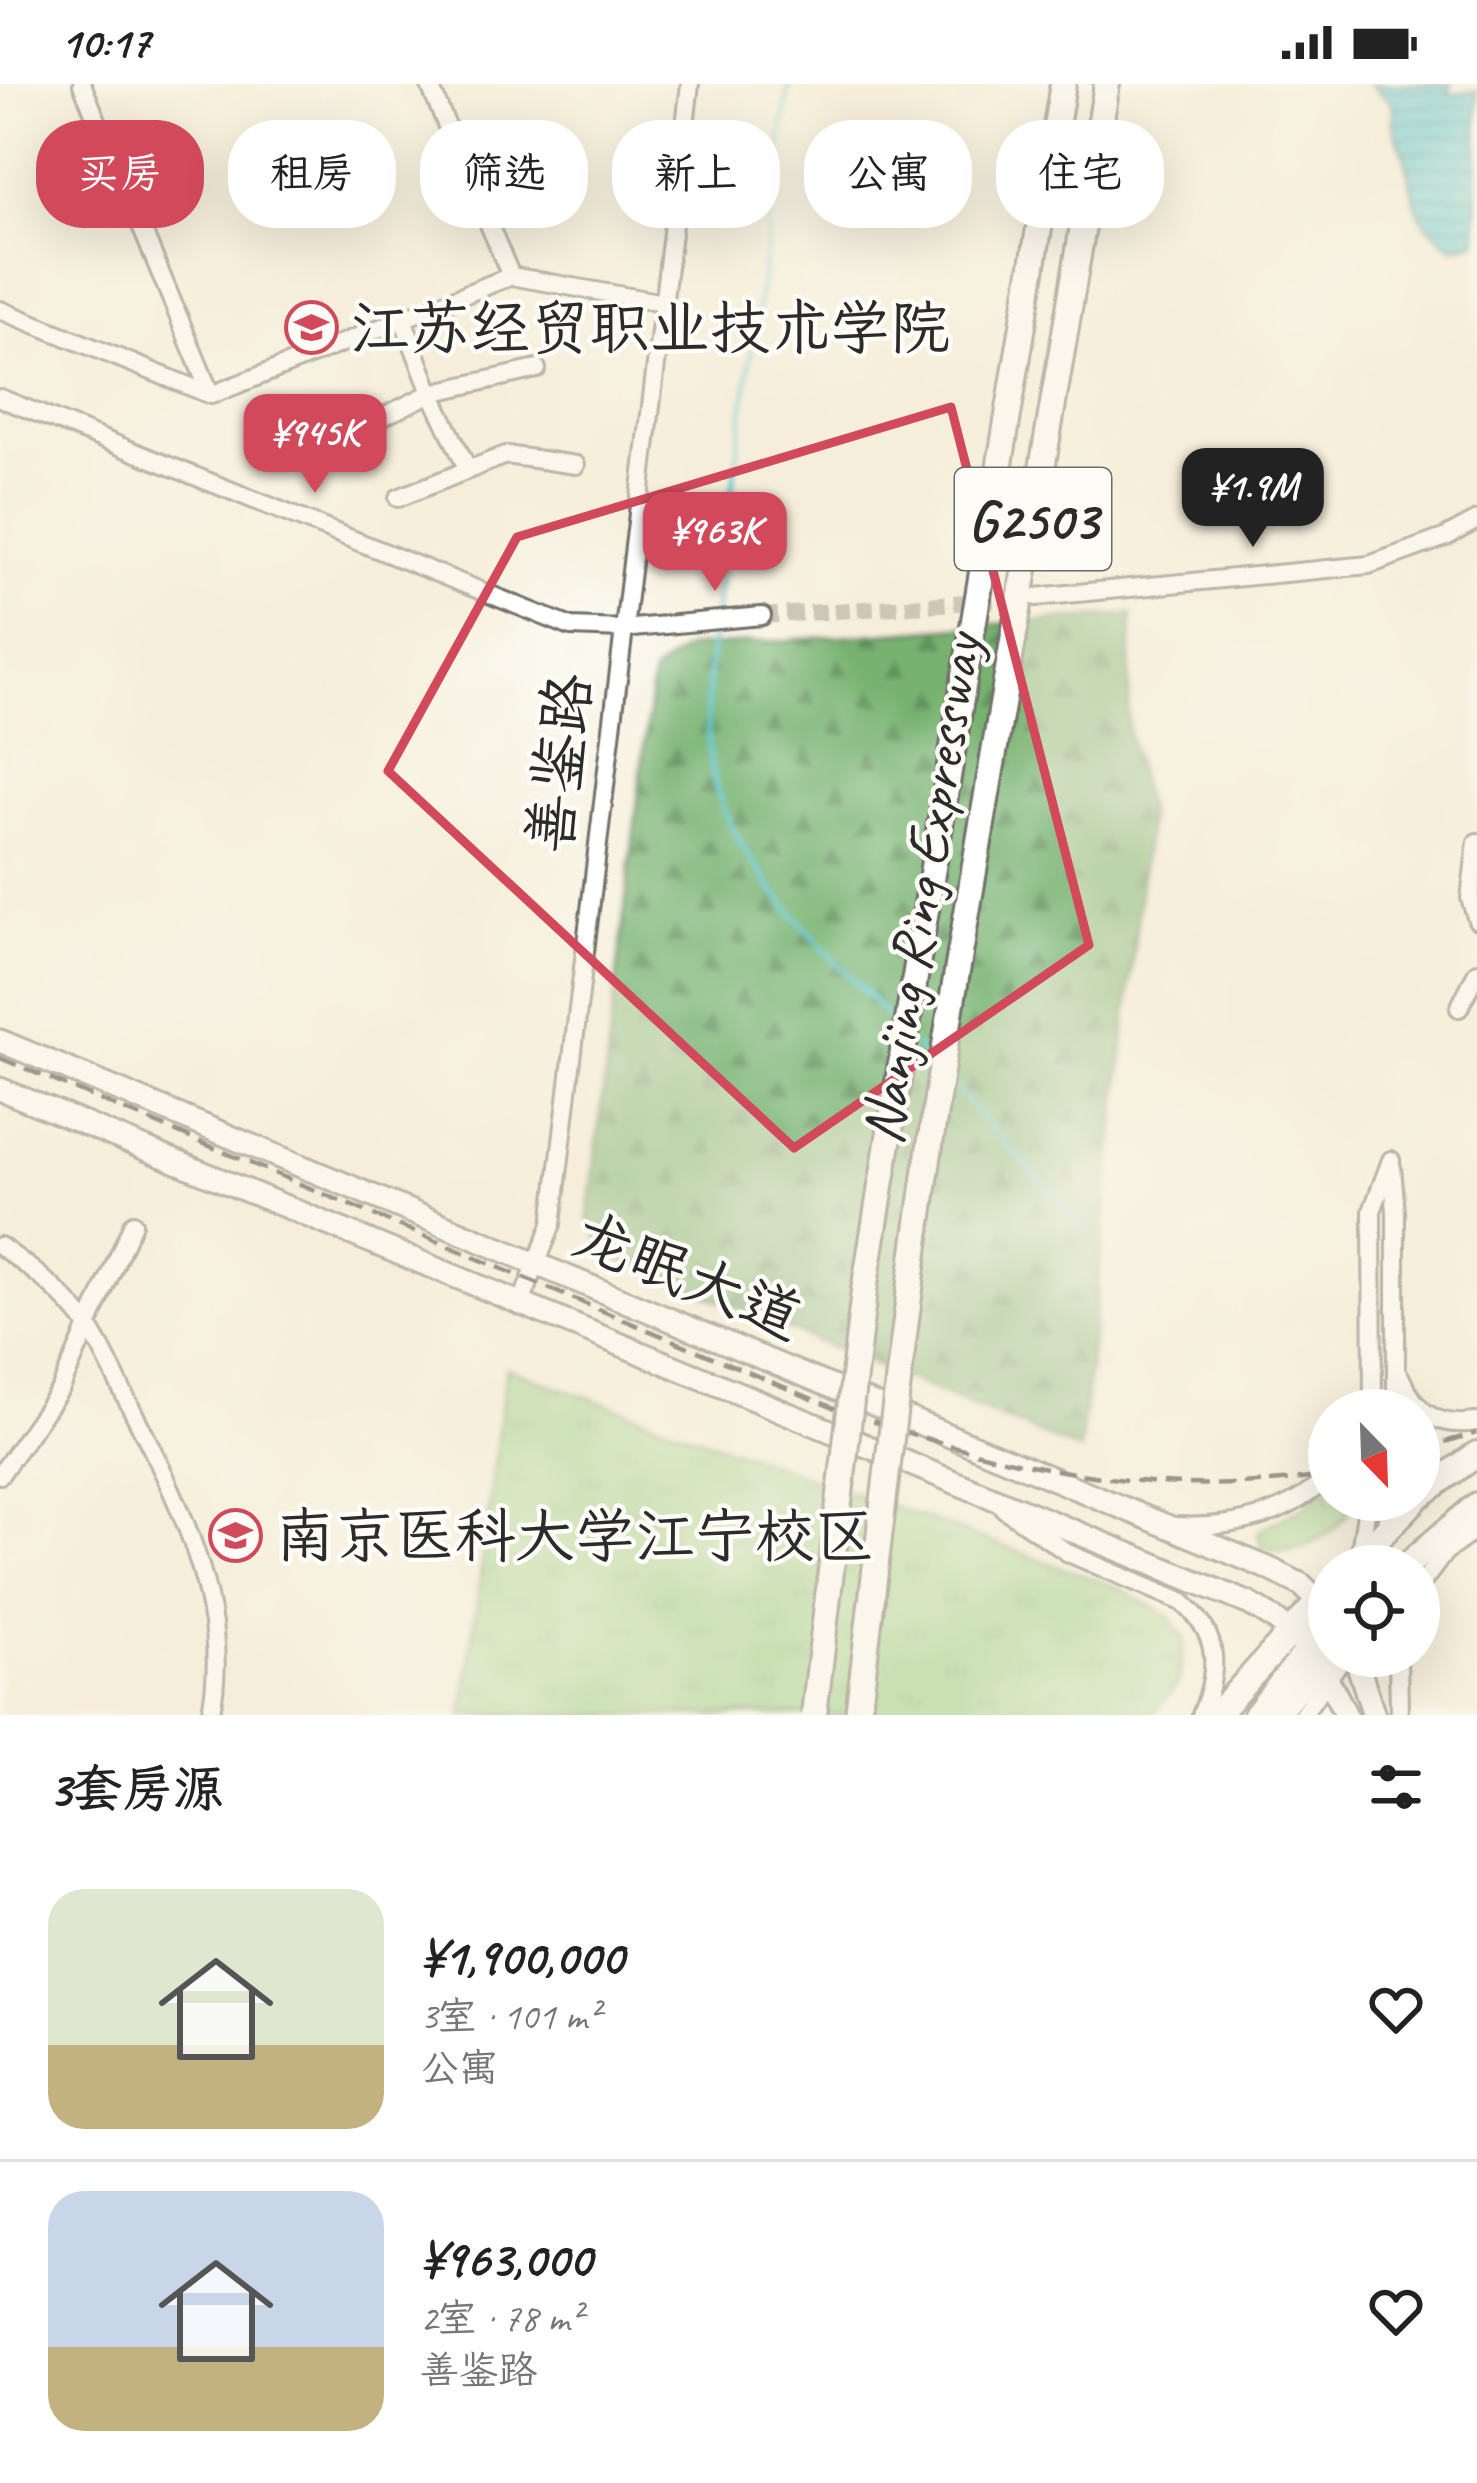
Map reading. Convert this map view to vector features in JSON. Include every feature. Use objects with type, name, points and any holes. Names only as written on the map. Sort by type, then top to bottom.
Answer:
[{"type":"highway","name":"Nanjing Ring Expressway","points":[[814,1715],[864,1291],[1063,84]]},
{"type":"highway","name":"Nanjing Ring Expressway","points":[[858,1715],[932,1120],[1107,84]]},
{"type":"highway","points":[[1440,1481],[1476,1454]]},
{"type":"highway","points":[[1430,1545],[1477,1505]]},
{"type":"highway","points":[[1374,1545],[1392,1521]]},
{"type":"highway","points":[[1216,1715],[1253,1671],[1308,1619]]},
{"type":"highway","points":[[1274,1715],[1317,1677]]},
{"type":"main road","name":"龙眠大道","points":[[0,1041],[1169,1526],[1270,1569],[1308,1592]]},
{"type":"main road","name":"龙眠大道","points":[[0,1089],[1248,1603],[1308,1642]]},
{"type":"main road","points":[[1339,1677],[1346,1714]]},
{"type":"main road","points":[[1351,1677],[1366,1693],[1374,1715]]},
{"type":"street","points":[[82,84],[211,395]]},
{"type":"street","points":[[429,84],[511,276]]},
{"type":"street","name":"善鉴路","points":[[520,1306],[552,1224],[690,84]]},
{"type":"street","points":[[0,310],[211,395],[511,276],[663,303]]},
{"type":"street","points":[[403,319],[468,470]]},
{"type":"street","points":[[273,451],[328,444],[431,393],[537,369]]},
{"type":"street","points":[[0,398],[571,627],[622,629],[762,616]]},
{"type":"street","points":[[398,498],[506,455],[576,465]]},
{"type":"street","points":[[1036,597],[1369,565],[1446,537],[1477,520]]},
{"type":"street","points":[[1477,842],[1470,898],[1477,920]]},
{"type":"street","points":[[1459,1008],[1477,972]]},
{"type":"street","points":[[1373,1389],[1372,1211],[1391,1160],[1396,1212],[1395,1389]]},
{"type":"street","points":[[0,1475],[61,1388],[133,1222]]},
{"type":"street","points":[[0,1246],[43,1277],[88,1328],[184,1515],[206,1581],[213,1641],[210,1715]]},
{"type":"street","points":[[1360,1389],[1361,1330],[1372,1287]]},
{"type":"street","points":[[1394,1350],[1398,1374],[1422,1413],[1454,1425],[1477,1422]]},
{"type":"street","points":[[1169,1526],[1235,1524],[1267,1516],[1308,1493]]},
{"type":"street","points":[[981,1494],[1068,1553],[1181,1602],[1197,1615],[1216,1654],[1215,1678],[1202,1715]]},
{"type":"street","points":[[1386,1527],[1387,1521]]},
{"type":"street","points":[[1440,1559],[1477,1529]]},
{"type":"street","points":[[1251,1715],[1308,1632]]},
{"type":"street","points":[[1202,1715],[1253,1671]]},
{"type":"street","points":[[1302,1715],[1325,1677]]},
{"type":"street","points":[[1366,1677],[1366,1693]]},
{"type":"street","points":[[1399,1677],[1400,1715]]},
{"type":"highlighted area","points":[[951,407],[1089,945],[794,1148],[388,771],[517,537]]},
{"type":"green space","points":[[1132,614],[1128,730],[1148,818],[1080,1451],[607,1254],[588,1218],[653,673],[686,648]]},
{"type":"green space","points":[[506,1368],[1122,1589],[1169,1617],[1185,1639],[1178,1684],[1152,1715],[463,1715]]},
{"type":"green space","points":[[1308,1504],[1308,1521],[1341,1521],[1304,1546],[1276,1550],[1262,1546],[1258,1534],[1264,1527]]},
{"type":"water","points":[[1370,84],[1452,84],[1449,95],[1477,91],[1477,242],[1454,248],[1423,219],[1394,129],[1393,104]]},
{"type":"waterway","points":[[715,613],[789,84]]},
{"type":"waterway","points":[[714,624],[708,742],[726,814],[743,847],[792,913],[899,1028]]},
{"type":"waterway","points":[[915,1045],[932,1063]]},
{"type":"waterway","points":[[948,1080],[1085,1229]]},
{"type":"tunnel","points":[[762,616],[1029,598]]},
{"type":"railway","points":[[0,1058],[829,1406],[890,1427],[1013,1461],[1137,1481],[1201,1484],[1308,1477]]},
{"type":"railway","points":[[1440,1443],[1477,1433]]},
{"type":"place","name":"江苏经贸职业技术学院","points":[[311,327]]},
{"type":"place","name":"南京医科大学江宁校区","points":[[236,1535]]}]
